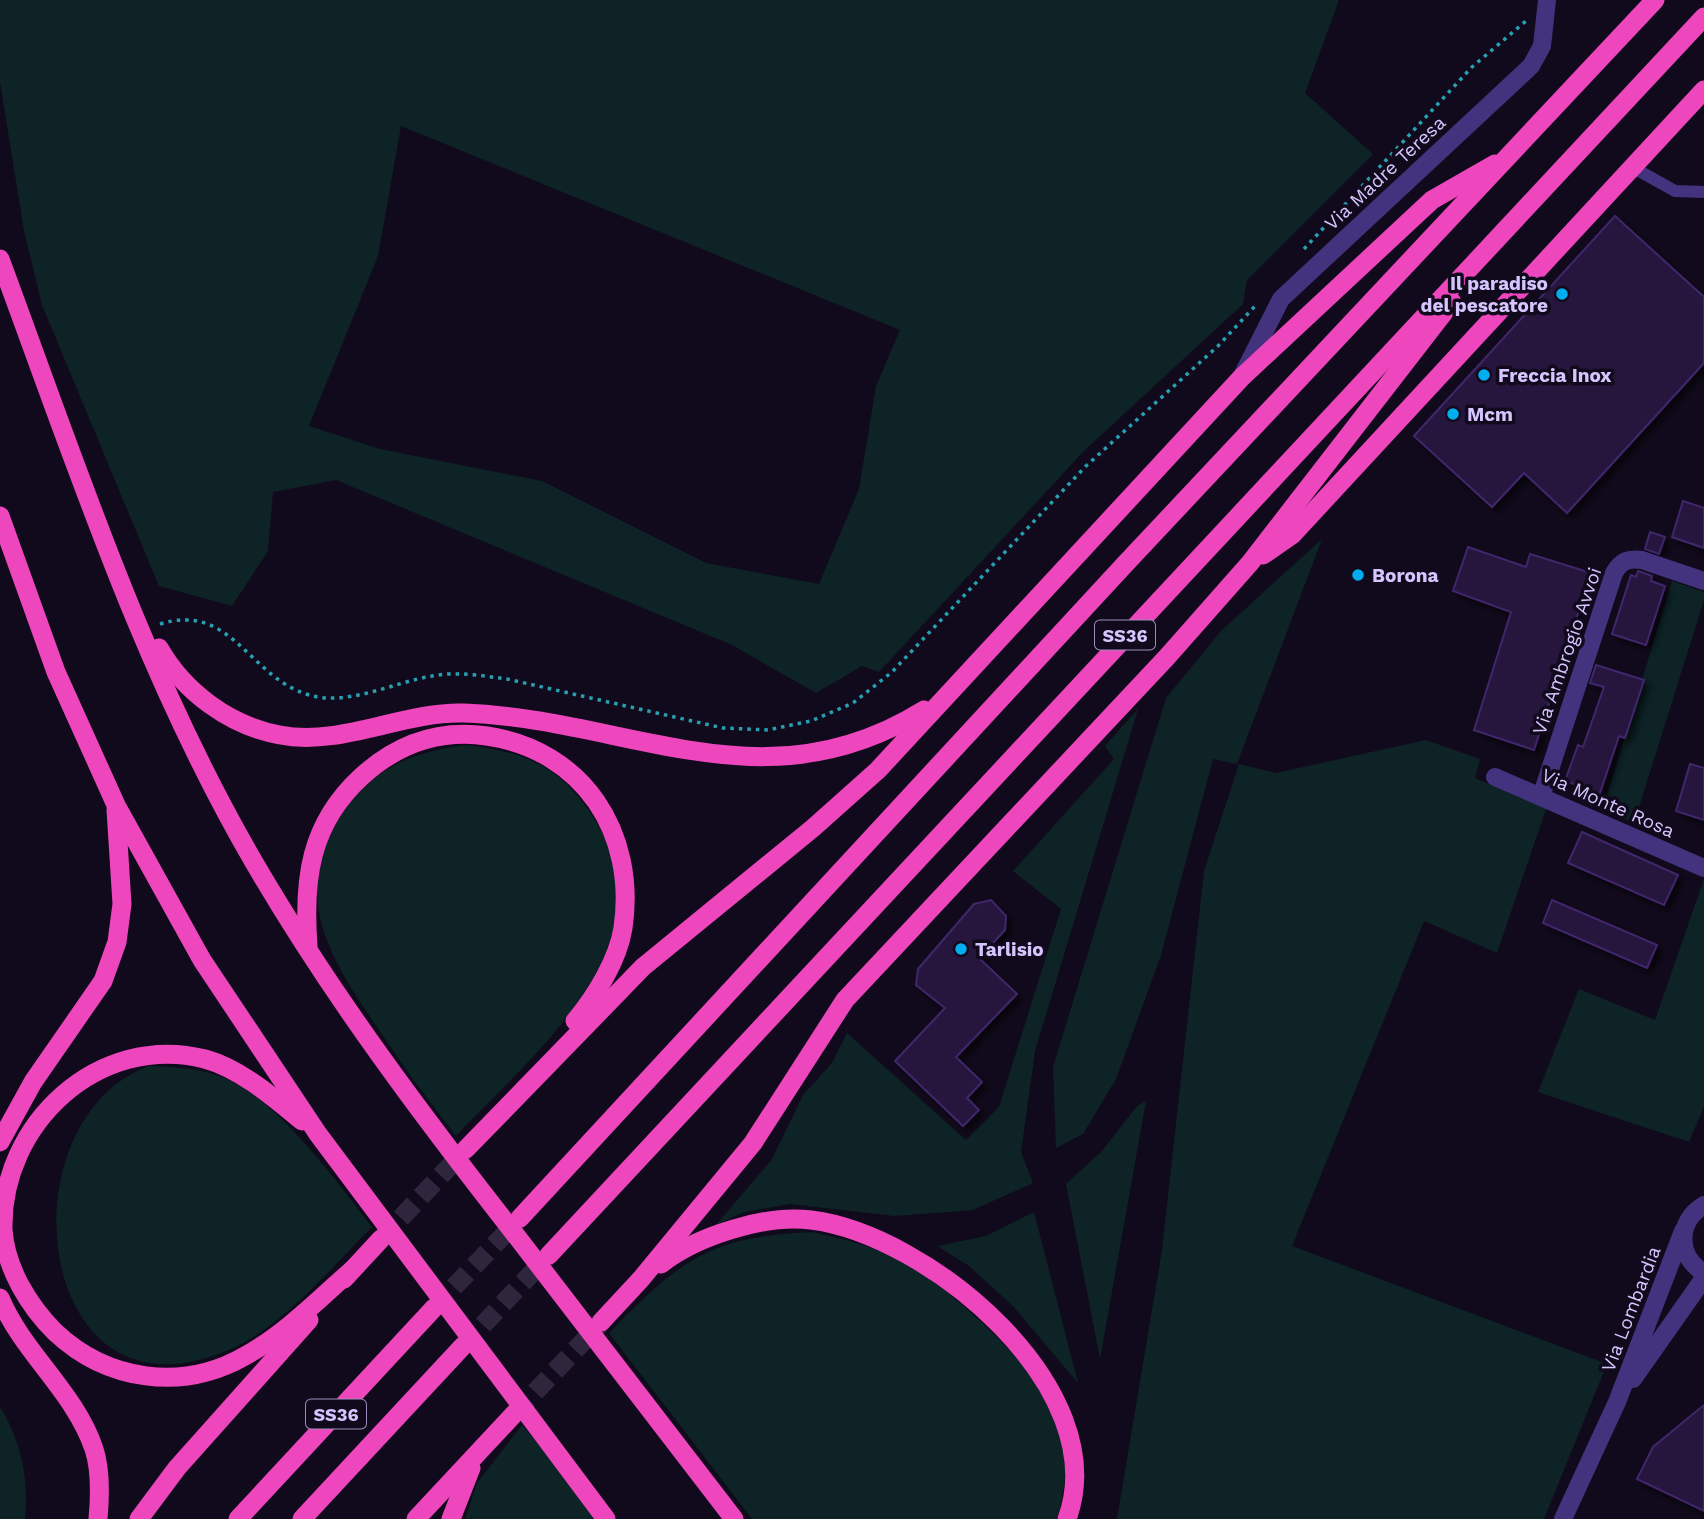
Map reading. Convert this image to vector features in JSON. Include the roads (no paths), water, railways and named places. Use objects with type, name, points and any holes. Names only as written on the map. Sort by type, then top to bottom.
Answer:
[{"type":"highway","name":"SS36","points":[[520,1218],[1655,0]]},
{"type":"highway","name":"SS36","points":[[549,1255],[1704,18]]},
{"type":"highway","points":[[1250,563],[1292,535],[1704,90]]},
{"type":"highway","points":[[466,1149],[643,967],[813,828],[878,770],[1242,377],[1432,200],[1508,156]]},
{"type":"highway","points":[[601,1322],[641,1279],[753,1143],[845,1000],[1167,657],[1250,563],[1509,226]]},
{"type":"highway","points":[[0,259],[118,578],[171,701],[253,862],[308,950],[411,1100],[734,1519]]},
{"type":"highway","points":[[0,516],[56,672],[116,805],[202,960],[318,1134],[572,1470],[606,1519]]},
{"type":"highway","points":[[118,578],[170,668],[203,700],[243,724],[281,736],[322,737],[460,713],[498,715],[706,753],[750,758],[808,756],[895,729],[948,695]]},
{"type":"highway","points":[[308,950],[304,903],[308,866],[323,825],[346,790],[383,757],[425,737],[470,733],[508,739],[546,754],[580,779],[603,812],[620,850],[626,887],[622,931],[607,972],[588,1005],[525,1086]]},
{"type":"highway","points":[[0,1142],[33,1083],[103,981],[117,942],[121,904],[116,805]]},
{"type":"highway","points":[[318,1134],[247,1079],[205,1059],[164,1055],[122,1060],[80,1079],[47,1107],[19,1148],[5,1188],[3,1232],[14,1274],[37,1314],[74,1350],[117,1372],[160,1378],[211,1371],[245,1356],[293,1322],[352,1270]]},
{"type":"highway","points":[[641,1279],[676,1252],[706,1239],[768,1222],[809,1219],[862,1230],[914,1256],[964,1294],[1021,1349],[1052,1391],[1067,1431],[1073,1465],[1072,1505],[1067,1519]]},
{"type":"highway","points":[[139,1519],[177,1468],[381,1240]]},
{"type":"highway","points":[[0,1298],[10,1323],[74,1409],[94,1450],[100,1497],[97,1519]]},
{"type":"highway","name":"SS36","points":[[238,1519],[434,1308]]},
{"type":"highway","name":"SS36","points":[[302,1519],[463,1346]]},
{"type":"highway","points":[[416,1519],[515,1413]]},
{"type":"highway","points":[[451,1519],[478,1454]]},
{"type":"street","name":"Via Madre Teresa","points":[[1242,377],[1281,299],[1531,66],[1542,46],[1547,0]]},
{"type":"street","name":"Via Ambrogio Avvoi","points":[[1541,797],[1614,573],[1620,564],[1631,559],[1642,560],[1704,581]]},
{"type":"street","name":"Via Monte Rosa","points":[[1495,777],[1704,868]]},
{"type":"street","name":"Via Lombardia","points":[[1563,1519],[1617,1402],[1684,1231],[1701,1204]]},
{"type":"street","name":"Via Lombardia","points":[[1617,1402],[1704,1275],[1688,1258],[1683,1244],[1684,1231]]},
{"type":"lane","points":[[1632,167],[1675,191],[1704,192]]},
{"type":"tunnel","points":[[381,1239],[466,1149]]},
{"type":"tunnel","points":[[434,1308],[520,1218]]},
{"type":"tunnel","points":[[463,1346],[549,1255]]},
{"type":"tunnel","points":[[515,1413],[601,1323]]},
{"type":"place","name":"Il paradiso del pescatore","points":[[1562,294]]},
{"type":"place","name":"Freccia Inox","points":[[1484,375]]},
{"type":"place","name":"Mcm","points":[[1453,414]]},
{"type":"place","name":"Borona","points":[[1358,575]]},
{"type":"place","name":"Tarlisio","points":[[961,949]]}]
